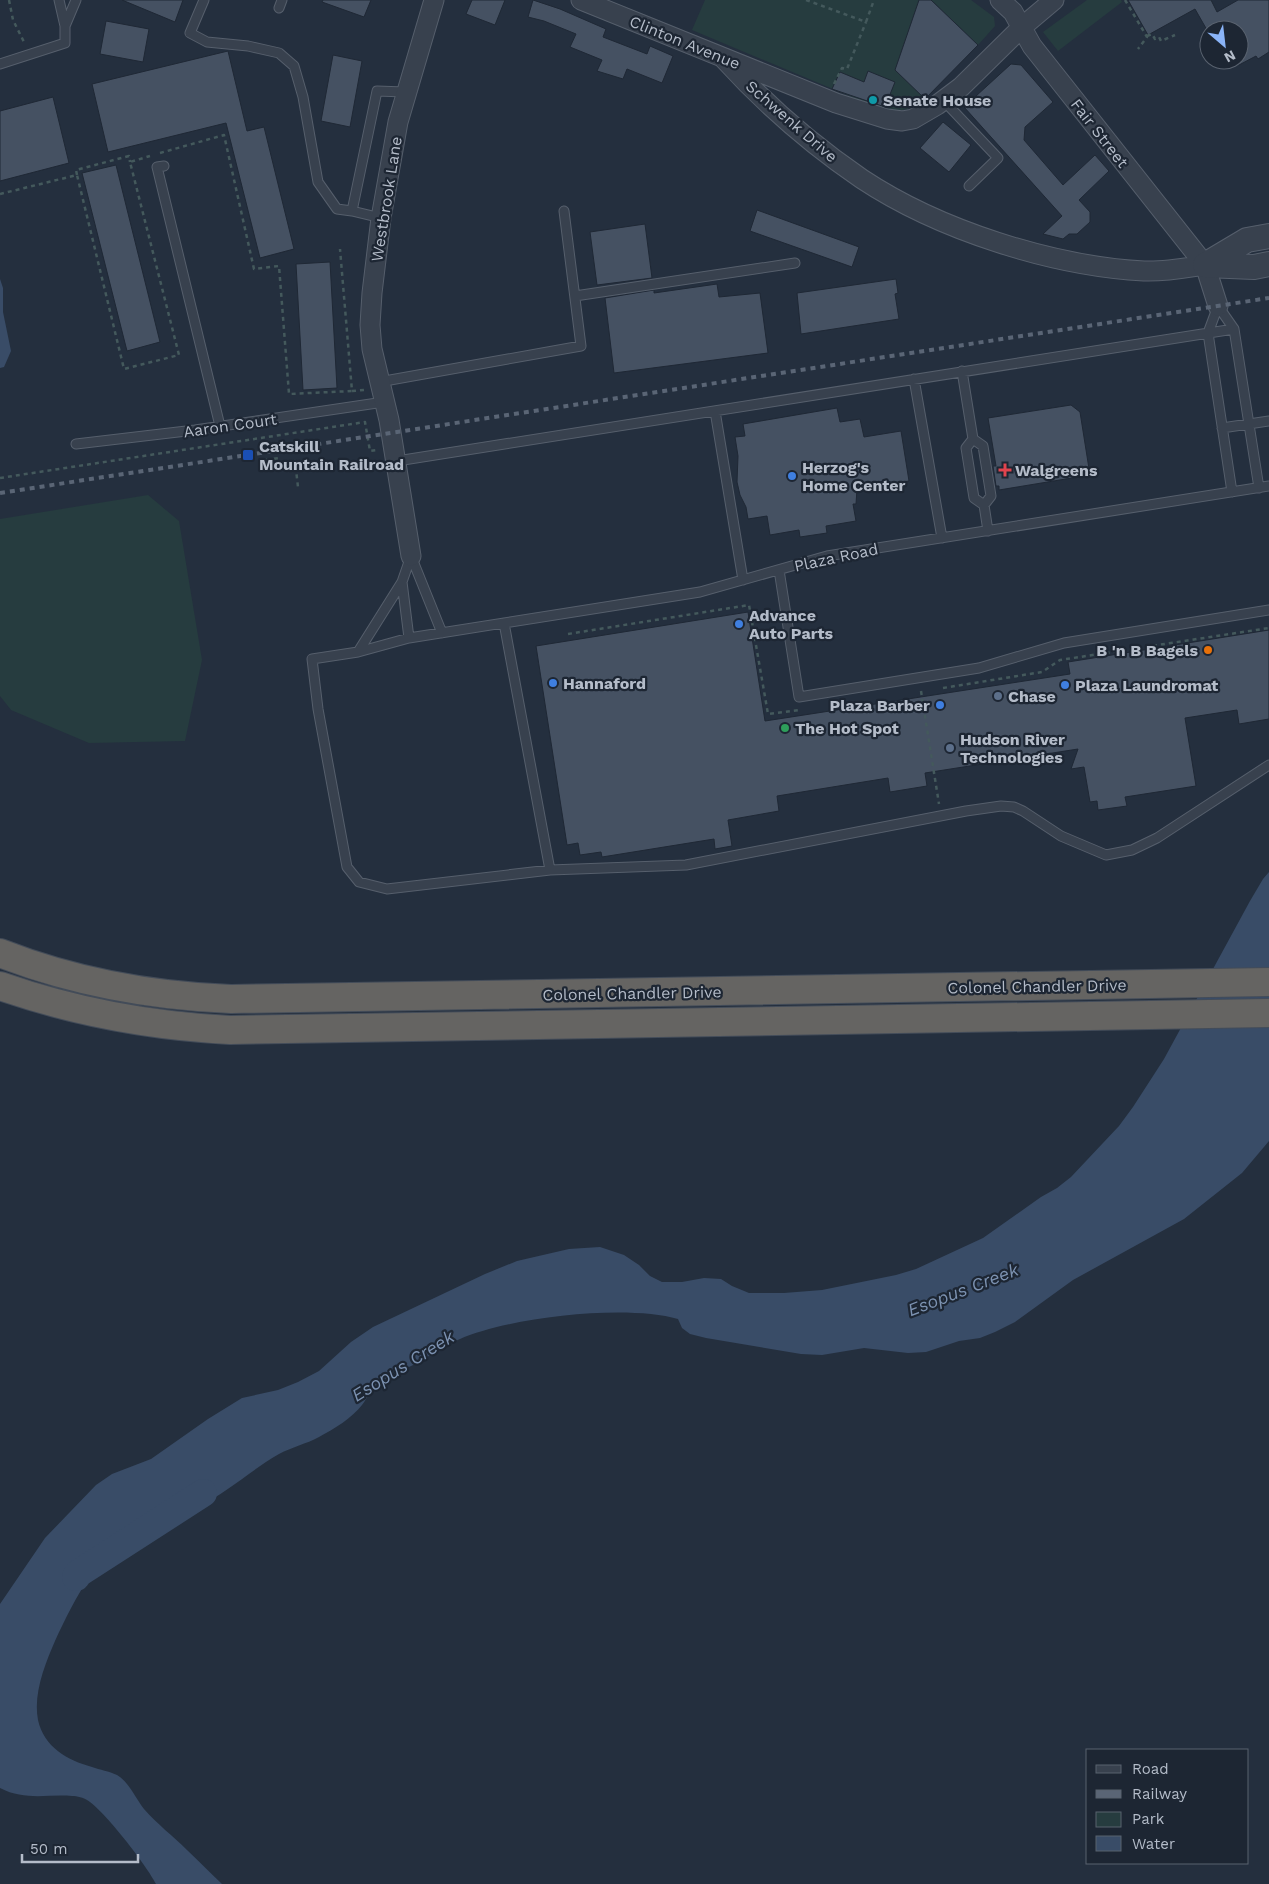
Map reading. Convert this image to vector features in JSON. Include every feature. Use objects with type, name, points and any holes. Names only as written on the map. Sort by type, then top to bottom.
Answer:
[{"type":"highway","name":"Colonel Chandler Drive","points":[[0,954],[56,972],[115,987],[174,995],[231,999],[1269,982]]},
{"type":"highway","name":"Colonel Chandler Drive","points":[[0,986],[47,1002],[109,1017],[171,1026],[230,1030],[1269,1013]]},
{"type":"street","name":"Westbrook Lane","points":[[384,402],[372,349],[370,325],[381,218],[398,122],[434,0]]},
{"type":"street","name":"Clinton Avenue","points":[[581,0],[836,103],[887,119],[902,121],[913,119],[944,101]]},
{"type":"street","name":"Fair Street","points":[[1000,0],[1013,12],[1032,46],[1205,265]]},
{"type":"street","points":[[944,101],[961,87],[1022,27],[1054,0]]},
{"type":"street","name":"Schwenk Drive","points":[[724,59],[803,134],[863,179],[919,210],[961,229],[1025,251],[1110,268],[1146,271],[1205,265],[1254,267],[1269,264]]},
{"type":"street","name":"Schwenk Drive","points":[[1205,265],[1248,240],[1269,236]]},
{"type":"street","points":[[1205,265],[1218,306]]},
{"type":"street","points":[[384,402],[396,454],[411,556]]},
{"type":"lane","points":[[0,64],[65,43],[59,0]]},
{"type":"lane","points":[[64,26],[76,0]]},
{"type":"lane","points":[[204,0],[190,33],[207,42],[248,46],[279,54],[294,66],[303,97],[318,182],[337,209],[381,218]]},
{"type":"lane","points":[[352,211],[377,90],[406,92]]},
{"type":"lane","points":[[944,101],[998,158],[969,186]]},
{"type":"lane","points":[[164,166],[157,168],[220,426]]},
{"type":"lane","points":[[379,382],[581,346],[564,211]]},
{"type":"lane","points":[[574,296],[795,263]]},
{"type":"lane","points":[[1218,306],[1234,328],[1259,488]]},
{"type":"lane","points":[[1218,306],[1208,333],[1232,492]]},
{"type":"lane","points":[[396,454],[715,411],[1234,328]]},
{"type":"lane","points":[[962,371],[973,439],[983,446],[991,496],[984,505]]},
{"type":"lane","points":[[914,379],[942,538]]},
{"type":"lane","name":"Aaron Court","points":[[76,444],[220,426],[384,402]]},
{"type":"lane","points":[[715,411],[743,580]]},
{"type":"lane","points":[[1222,428],[1269,421]]},
{"type":"lane","points":[[973,439],[966,448],[974,498],[984,505],[988,530]]},
{"type":"lane","name":"Plaza Road","points":[[550,870],[387,889],[359,882],[346,867],[318,709],[312,659],[358,652],[409,638],[700,592],[828,556],[1269,486]]},
{"type":"lane","points":[[358,652],[402,582],[411,556]]},
{"type":"lane","points":[[411,556],[442,633]]},
{"type":"lane","points":[[779,570],[799,697],[979,668],[1064,643],[1269,610]]},
{"type":"lane","points":[[402,582],[409,638]]},
{"type":"lane","points":[[504,624],[550,870],[686,864],[941,815],[1001,806],[1014,807],[1023,811],[1061,836],[1106,855],[1132,850],[1157,838],[1269,765]]},
{"type":"path","points":[[9,0],[13,20],[30,54]]},
{"type":"path","points":[[806,0],[866,22]]},
{"type":"path","points":[[832,89],[842,68],[847,69],[874,0]]},
{"type":"path","points":[[1125,0],[1147,37]]},
{"type":"path","points":[[1138,49],[1147,37],[1152,34],[1155,39],[1158,37],[1161,42],[1175,35]]},
{"type":"path","points":[[130,162],[224,135],[254,269],[279,266],[289,394],[352,392],[340,249]]},
{"type":"path","points":[[129,156],[179,355],[124,369],[77,175],[76,170],[129,156]]},
{"type":"path","points":[[0,194],[77,175]]},
{"type":"path","points":[[0,478],[365,422],[370,451],[396,454]]},
{"type":"path","points":[[266,460],[279,458],[280,464],[295,461],[298,488]]},
{"type":"path","points":[[568,634],[749,605],[768,714],[806,708]]},
{"type":"path","points":[[940,688],[1042,672],[1060,660],[1269,628]]},
{"type":"path","points":[[921,691],[941,815]]},
{"type":"green space","points":[[705,0],[919,0],[895,70],[926,99],[906,109],[895,111],[883,110],[692,30]]},
{"type":"green space","points":[[931,0],[971,0],[994,17],[995,26],[978,45]]},
{"type":"green space","points":[[1087,0],[1121,0],[1122,2],[1058,51],[1043,32]]},
{"type":"green space","points":[[148,495],[179,521],[202,660],[185,741],[89,743],[11,710],[0,696],[0,519]]},
{"type":"water","points":[[0,279],[3,288],[3,312],[11,351],[4,367],[0,368]]},
{"type":"water","points":[[1269,872],[1269,1141],[1242,1173],[1184,1219],[1073,1280],[1015,1322],[980,1338],[959,1341],[926,1352],[908,1353],[864,1348],[822,1355],[801,1354],[706,1338],[690,1334],[682,1328],[678,1319],[629,1313],[568,1315],[537,1319],[508,1324],[454,1341],[378,1384],[372,1389],[358,1410],[331,1430],[279,1454],[219,1495],[197,1507],[150,1520],[133,1530],[118,1543],[93,1572],[72,1606],[55,1641],[44,1669],[37,1700],[38,1720],[45,1738],[66,1756],[121,1778],[149,1814],[222,1884],[156,1884],[125,1839],[94,1805],[87,1800],[74,1796],[27,1796],[0,1788],[0,1604],[45,1538],[96,1485],[112,1474],[151,1459],[242,1398],[278,1390],[319,1371],[351,1342],[373,1327],[485,1274],[517,1261],[569,1249],[600,1247],[624,1255],[639,1265],[650,1276],[662,1282],[682,1282],[704,1278],[721,1279],[749,1293],[784,1293],[822,1290],[896,1275],[916,1269],[983,1238],[1071,1177],[1119,1126],[1164,1059],[1250,901]]},
{"type":"building","points":[[122,0],[183,0],[175,22]]},
{"type":"building","points":[[323,0],[371,0],[364,17],[322,2]]},
{"type":"building","points":[[472,0],[505,0],[495,25],[466,14]]},
{"type":"building","points":[[533,0],[560,9],[606,29],[603,37],[647,54],[650,46],[673,56],[662,83],[627,69],[623,79],[597,71],[602,60],[570,47],[576,34],[544,21],[528,17]]},
{"type":"building","points":[[919,0],[931,0],[978,45],[925,99],[895,70]]},
{"type":"building","points":[[1128,0],[1211,0],[1217,12],[1238,0],[1269,0],[1269,52],[1258,59],[1256,56],[1249,60],[1249,20],[1201,20],[1195,9],[1148,35]]},
{"type":"building","points":[[106,21],[149,29],[143,62],[100,54]]},
{"type":"building","points":[[228,51],[247,131],[264,127],[294,249],[260,258],[226,123],[108,152],[92,84]]},
{"type":"building","points":[[333,55],[362,61],[350,127],[321,121]]},
{"type":"building","points":[[1011,64],[1021,65],[1053,102],[1025,127],[1024,140],[1063,185],[1095,155],[1109,171],[1079,200],[1090,212],[1090,222],[1077,234],[1069,234],[1063,239],[1043,234],[1062,216],[964,107]]},
{"type":"building","name":"Senate House","points":[[868,71],[895,82],[885,107],[832,89],[840,72],[864,82]]},
{"type":"building","points":[[53,97],[69,163],[0,181],[0,111]]},
{"type":"building","points":[[943,122],[971,145],[949,172],[920,148]]},
{"type":"building","points":[[116,165],[160,342],[127,351],[82,173]]},
{"type":"building","points":[[757,210],[859,247],[852,267],[750,231]]},
{"type":"building","points":[[645,224],[652,278],[597,285],[590,232]]},
{"type":"building","points":[[330,262],[337,388],[303,390],[296,264]]},
{"type":"building","points":[[896,279],[898,293],[895,294],[899,319],[801,334],[797,293]]},
{"type":"building","points":[[717,284],[719,297],[760,293],[768,353],[614,373],[605,298],[654,290],[654,293]]},
{"type":"building","name":"Walgreens","points":[[1071,405],[1080,412],[1090,475],[999,490],[999,486],[996,486],[993,466],[996,466],[988,418]]},
{"type":"building","name":"Herzog's Home Center","points":[[837,408],[840,422],[860,419],[864,437],[901,431],[909,481],[857,489],[856,504],[853,504],[856,521],[826,526],[827,533],[800,537],[799,530],[770,535],[767,516],[748,519],[746,507],[740,495],[737,482],[738,456],[735,437],[745,436],[743,424]]},
{"type":"building","points":[[748,612],[765,721],[1070,674],[1068,662],[1269,630],[1269,719],[1239,724],[1237,710],[1185,718],[1196,786],[1125,797],[1127,806],[1098,810],[1097,801],[1090,802],[1084,767],[1071,769],[1078,749],[925,773],[927,786],[890,792],[888,778],[777,796],[779,811],[728,820],[732,846],[715,849],[714,839],[602,857],[601,852],[580,855],[578,843],[567,845],[536,646]]},
{"type":"waterway","name":"Esopus Creek","points":[[76,1577],[79,1573],[203,1493]]},
{"type":"railway","points":[[0,493],[1269,298]]},
{"type":"place","name":"Senate House","points":[[873,100]]},
{"type":"place","name":"Catskill Mountain Railroad","points":[[248,455]]},
{"type":"place","name":"Walgreens","points":[[1005,470]]},
{"type":"place","name":"Herzog's Home Center","points":[[792,476]]},
{"type":"place","name":"Advance Auto Parts","points":[[739,624]]},
{"type":"place","name":"B 'n B Bagels","points":[[1208,650]]},
{"type":"place","name":"Hannaford","points":[[553,683]]},
{"type":"place","name":"Plaza Laundromat","points":[[1065,685]]},
{"type":"place","name":"Chase","points":[[998,696]]},
{"type":"place","name":"Plaza Barber","points":[[940,705]]},
{"type":"place","name":"The Hot Spot","points":[[785,728]]},
{"type":"place","name":"Hudson River Technologies","points":[[950,748]]}]
